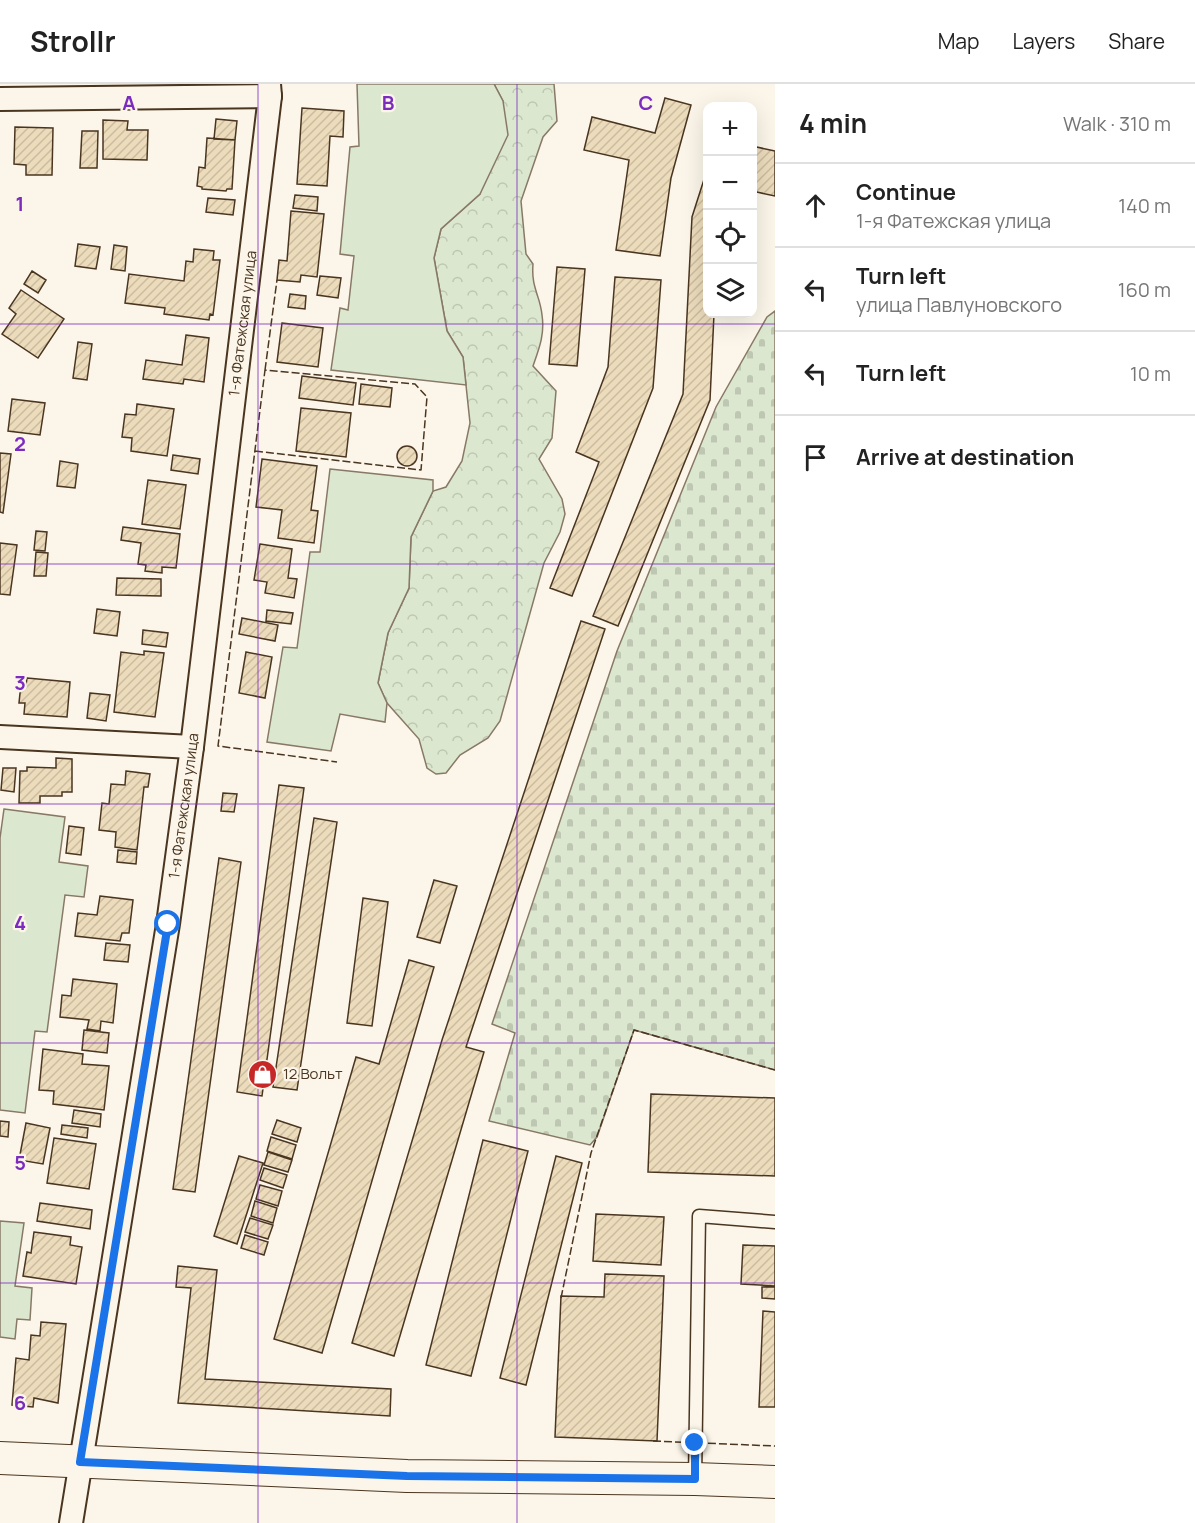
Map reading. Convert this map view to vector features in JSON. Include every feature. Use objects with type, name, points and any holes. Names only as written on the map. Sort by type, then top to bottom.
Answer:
[{"type":"street","points":[[0,99],[270,90]]},
{"type":"street","name":"1-я Фатежская улица","points":[[71,1523],[168,924],[192,747],[270,90]]},
{"type":"street","points":[[0,737],[192,747]]},
{"type":"street","points":[[0,1458],[407,1476],[775,1482]]},
{"type":"lane","points":[[695,1479],[699,1216],[775,1222]]},
{"type":"green space","points":[[357,84],[494,84],[503,101],[508,135],[480,194],[441,229],[434,258],[447,331],[463,357],[466,385],[331,370],[340,308],[348,310],[354,256],[340,254],[350,147],[359,146]]},
{"type":"green space","points":[[494,84],[554,84],[557,121],[543,137],[521,201],[526,254],[533,264],[534,285],[543,322],[541,341],[533,366],[556,391],[552,438],[539,459],[562,499],[565,514],[560,532],[544,563],[500,721],[488,738],[460,755],[446,773],[436,774],[427,768],[419,739],[387,703],[378,683],[388,633],[409,588],[411,537],[433,491],[446,487],[462,461],[470,423],[463,357],[447,331],[434,258],[441,229],[480,194],[503,101]]},
{"type":"green space","points":[[775,311],[775,1070],[634,1030],[597,1137],[590,1145],[489,1121],[515,1033],[492,1024],[617,651],[716,407],[767,317]]},
{"type":"green space","points":[[330,469],[433,480],[433,491],[411,537],[409,588],[388,633],[378,683],[387,703],[385,722],[340,714],[331,751],[267,742],[283,647],[297,648],[310,552],[320,552]]},
{"type":"green space","points":[[4,809],[65,817],[59,862],[88,866],[84,897],[65,895],[47,1032],[35,1031],[25,1113],[0,1110],[0,838]]},
{"type":"green space","points":[[0,1221],[24,1223],[15,1286],[32,1288],[30,1320],[17,1319],[15,1339],[0,1337]]},
{"type":"building","points":[[665,98],[691,105],[671,178],[660,256],[616,250],[629,160],[584,150],[592,117],[655,133]]},
{"type":"building","points":[[302,108],[344,111],[343,137],[330,136],[327,186],[297,184]]},
{"type":"building","points":[[216,119],[237,121],[235,140],[214,139]]},
{"type":"building","points":[[103,120],[128,121],[127,130],[148,130],[147,160],[103,159]]},
{"type":"building","points":[[15,127],[53,128],[52,175],[26,175],[26,165],[14,164]]},
{"type":"building","points":[[82,131],[98,131],[97,168],[80,168]]},
{"type":"building","points":[[207,138],[235,140],[232,189],[226,191],[202,189],[197,186],[199,167],[205,168]]},
{"type":"building","points":[[757,147],[775,151],[775,196],[757,192]]},
{"type":"building","points":[[703,183],[703,318],[714,318],[710,400],[618,626],[593,616],[683,394],[692,217]]},
{"type":"building","points":[[295,195],[318,197],[317,211],[293,208]]},
{"type":"building","points":[[208,198],[235,200],[233,215],[206,212]]},
{"type":"building","points":[[291,211],[324,214],[317,277],[301,275],[300,282],[277,280],[279,260],[287,261]]},
{"type":"building","points":[[78,244],[100,247],[96,269],[75,266]]},
{"type":"building","points":[[114,245],[127,247],[125,271],[111,269]]},
{"type":"building","points":[[194,249],[214,251],[213,260],[220,260],[213,315],[210,314],[209,320],[164,314],[165,308],[125,303],[129,274],[184,281],[186,261],[193,262]]},
{"type":"building","points":[[557,267],[585,269],[577,366],[549,364]]},
{"type":"building","points":[[32,271],[46,280],[38,293],[24,284]]},
{"type":"building","points":[[320,276],[341,278],[338,298],[317,295]]},
{"type":"building","points":[[615,277],[661,280],[653,388],[572,596],[550,588],[599,462],[576,452],[608,367]]},
{"type":"building","points":[[21,290],[64,319],[38,358],[2,334],[16,314],[9,308]]},
{"type":"building","points":[[290,294],[306,296],[305,309],[288,307]]},
{"type":"building","points":[[282,323],[323,328],[318,367],[277,362]]},
{"type":"building","points":[[186,335],[209,338],[204,382],[184,379],[183,384],[143,379],[146,360],[182,365]]},
{"type":"building","points":[[78,342],[92,344],[87,380],[73,378]]},
{"type":"building","points":[[302,376],[356,383],[353,405],[299,398]]},
{"type":"building","points":[[361,384],[392,388],[390,407],[359,404]]},
{"type":"building","points":[[12,399],[45,403],[40,435],[8,431]]},
{"type":"building","points":[[137,404],[174,409],[167,456],[131,451],[132,438],[122,437],[125,414],[136,415]]},
{"type":"building","points":[[301,408],[351,413],[346,457],[296,451]]},
{"type":"building","points":[[403,446],[411,446],[417,452],[417,460],[411,466],[403,466],[397,460],[397,452]]},
{"type":"building","points":[[0,453],[11,454],[3,513],[0,512]]},
{"type":"building","points":[[173,455],[200,459],[198,474],[171,470]]},
{"type":"building","points":[[262,459],[317,466],[311,510],[318,511],[314,543],[278,538],[282,510],[256,507]]},
{"type":"building","points":[[60,461],[78,464],[75,488],[57,486]]},
{"type":"building","points":[[148,480],[186,485],[180,529],[142,524]]},
{"type":"building","points":[[123,527],[180,534],[176,568],[162,567],[162,573],[145,571],[146,565],[138,564],[141,543],[121,540]]},
{"type":"building","points":[[36,531],[47,532],[45,551],[34,550]]},
{"type":"building","points":[[0,543],[17,545],[10,595],[0,594]]},
{"type":"building","points":[[260,544],[292,549],[288,578],[297,579],[294,598],[265,593],[267,582],[254,580]]},
{"type":"building","points":[[36,552],[48,553],[46,576],[34,576]]},
{"type":"building","points":[[117,578],[161,579],[161,596],[116,595]]},
{"type":"building","points":[[97,609],[120,612],[117,636],[94,633]]},
{"type":"building","points":[[267,610],[293,613],[291,624],[266,621]]},
{"type":"building","points":[[242,618],[278,625],[275,641],[239,634]]},
{"type":"building","points":[[581,621],[605,629],[466,1047],[484,1052],[394,1356],[352,1343],[442,1040]]},
{"type":"building","points":[[143,630],[168,633],[166,647],[142,644]]},
{"type":"building","points":[[144,651],[164,653],[155,717],[114,712],[121,652],[144,655]]},
{"type":"building","points":[[246,652],[272,657],[265,698],[239,693]]},
{"type":"building","points":[[27,678],[70,682],[67,717],[24,714],[25,703],[19,703],[21,684],[26,685]]},
{"type":"building","points":[[90,693],[110,695],[106,721],[87,718]]},
{"type":"building","points":[[56,758],[72,759],[72,792],[62,792],[62,796],[40,796],[40,803],[19,803],[20,771],[27,771],[27,767],[56,768]]},
{"type":"building","points":[[3,768],[16,768],[14,792],[1,790]]},
{"type":"building","points":[[126,771],[150,774],[148,787],[144,787],[137,850],[115,847],[116,832],[99,830],[102,803],[109,804],[111,784],[125,785]]},
{"type":"building","points":[[279,785],[304,788],[262,1096],[237,1092]]},
{"type":"building","points":[[223,793],[237,794],[234,812],[221,811]]},
{"type":"building","points":[[314,818],[337,822],[297,1090],[273,1087]]},
{"type":"building","points":[[69,826],[84,828],[81,855],[66,853]]},
{"type":"building","points":[[118,850],[137,852],[136,864],[117,862]]},
{"type":"building","points":[[219,858],[241,862],[195,1192],[173,1189]]},
{"type":"building","points":[[434,880],[457,886],[440,943],[417,937]]},
{"type":"building","points":[[100,896],[133,900],[129,933],[122,933],[120,941],[75,936],[78,913],[97,915]]},
{"type":"building","points":[[363,898],[388,902],[372,1026],[347,1023]]},
{"type":"building","points":[[106,943],[130,945],[128,962],[104,960]]},
{"type":"building","points":[[409,960],[434,967],[322,1353],[274,1339],[356,1057],[379,1064]]},
{"type":"building","points":[[73,979],[117,984],[113,1023],[101,1021],[100,1031],[87,1029],[89,1020],[60,1017],[62,995],[71,996]]},
{"type":"building","points":[[84,1030],[109,1033],[107,1053],[82,1050]]},
{"type":"building","points":[[43,1049],[83,1054],[82,1064],[109,1066],[104,1110],[53,1104],[54,1091],[39,1090]]},
{"type":"building","points":[[651,1094],[775,1098],[775,1176],[648,1172]]},
{"type":"building","points":[[74,1110],[101,1114],[100,1127],[72,1123]]},
{"type":"building","points":[[277,1120],[301,1128],[297,1142],[272,1134]]},
{"type":"building","points":[[0,1121],[9,1122],[8,1137],[0,1136]]},
{"type":"building","points":[[26,1123],[50,1128],[43,1164],[19,1160]]},
{"type":"building","points":[[62,1125],[88,1128],[87,1138],[61,1134]]},
{"type":"building","points":[[271,1137],[296,1145],[292,1159],[267,1151]]},
{"type":"building","points":[[54,1138],[96,1144],[89,1189],[47,1183]]},
{"type":"building","points":[[483,1140],[528,1151],[471,1376],[426,1365]]},
{"type":"building","points":[[268,1152],[292,1160],[288,1172],[264,1165]]},
{"type":"building","points":[[239,1156],[263,1163],[237,1244],[214,1236]]},
{"type":"building","points":[[556,1156],[582,1163],[526,1385],[500,1378]]},
{"type":"building","points":[[264,1168],[287,1175],[283,1188],[260,1180]]},
{"type":"building","points":[[260,1185],[282,1191],[278,1206],[256,1199]]},
{"type":"building","points":[[255,1201],[277,1208],[273,1223],[251,1216]]},
{"type":"building","points":[[40,1203],[92,1210],[90,1229],[37,1221]]},
{"type":"building","points":[[596,1214],[664,1217],[661,1265],[593,1261]]},
{"type":"building","points":[[250,1218],[273,1225],[268,1239],[245,1232]]},
{"type":"building","points":[[34,1232],[71,1237],[70,1245],[82,1247],[76,1284],[23,1276],[27,1252],[31,1253]]},
{"type":"building","points":[[245,1235],[268,1242],[264,1255],[241,1248]]},
{"type":"building","points":[[743,1245],[775,1246],[775,1286],[741,1284]]},
{"type":"building","points":[[178,1266],[217,1270],[205,1379],[391,1389],[390,1416],[178,1403],[191,1288],[176,1287]]},
{"type":"building","points":[[605,1274],[664,1276],[657,1441],[555,1437],[561,1296],[604,1297]]},
{"type":"building","points":[[762,1287],[775,1287],[775,1299],[762,1298]]},
{"type":"building","points":[[763,1311],[775,1312],[775,1407],[759,1407]]},
{"type":"building","points":[[41,1322],[66,1324],[58,1403],[34,1398],[33,1407],[12,1405],[16,1358],[29,1360],[31,1335],[40,1336]]},
{"type":"fence","points":[[265,370],[277,280]]},
{"type":"fence","points":[[255,451],[421,470],[427,397],[415,384],[265,370],[218,746],[337,762]]},
{"type":"fence","points":[[561,1298],[591,1153],[634,1030],[775,1070]]},
{"type":"fence","points":[[653,1441],[775,1446]]},
{"type":"place","name":"12 Вольт","points":[[262,1074]]},
{"type":"route","points":[[168,924],[80,1462],[407,1476],[695,1479],[695,1443]]}]
